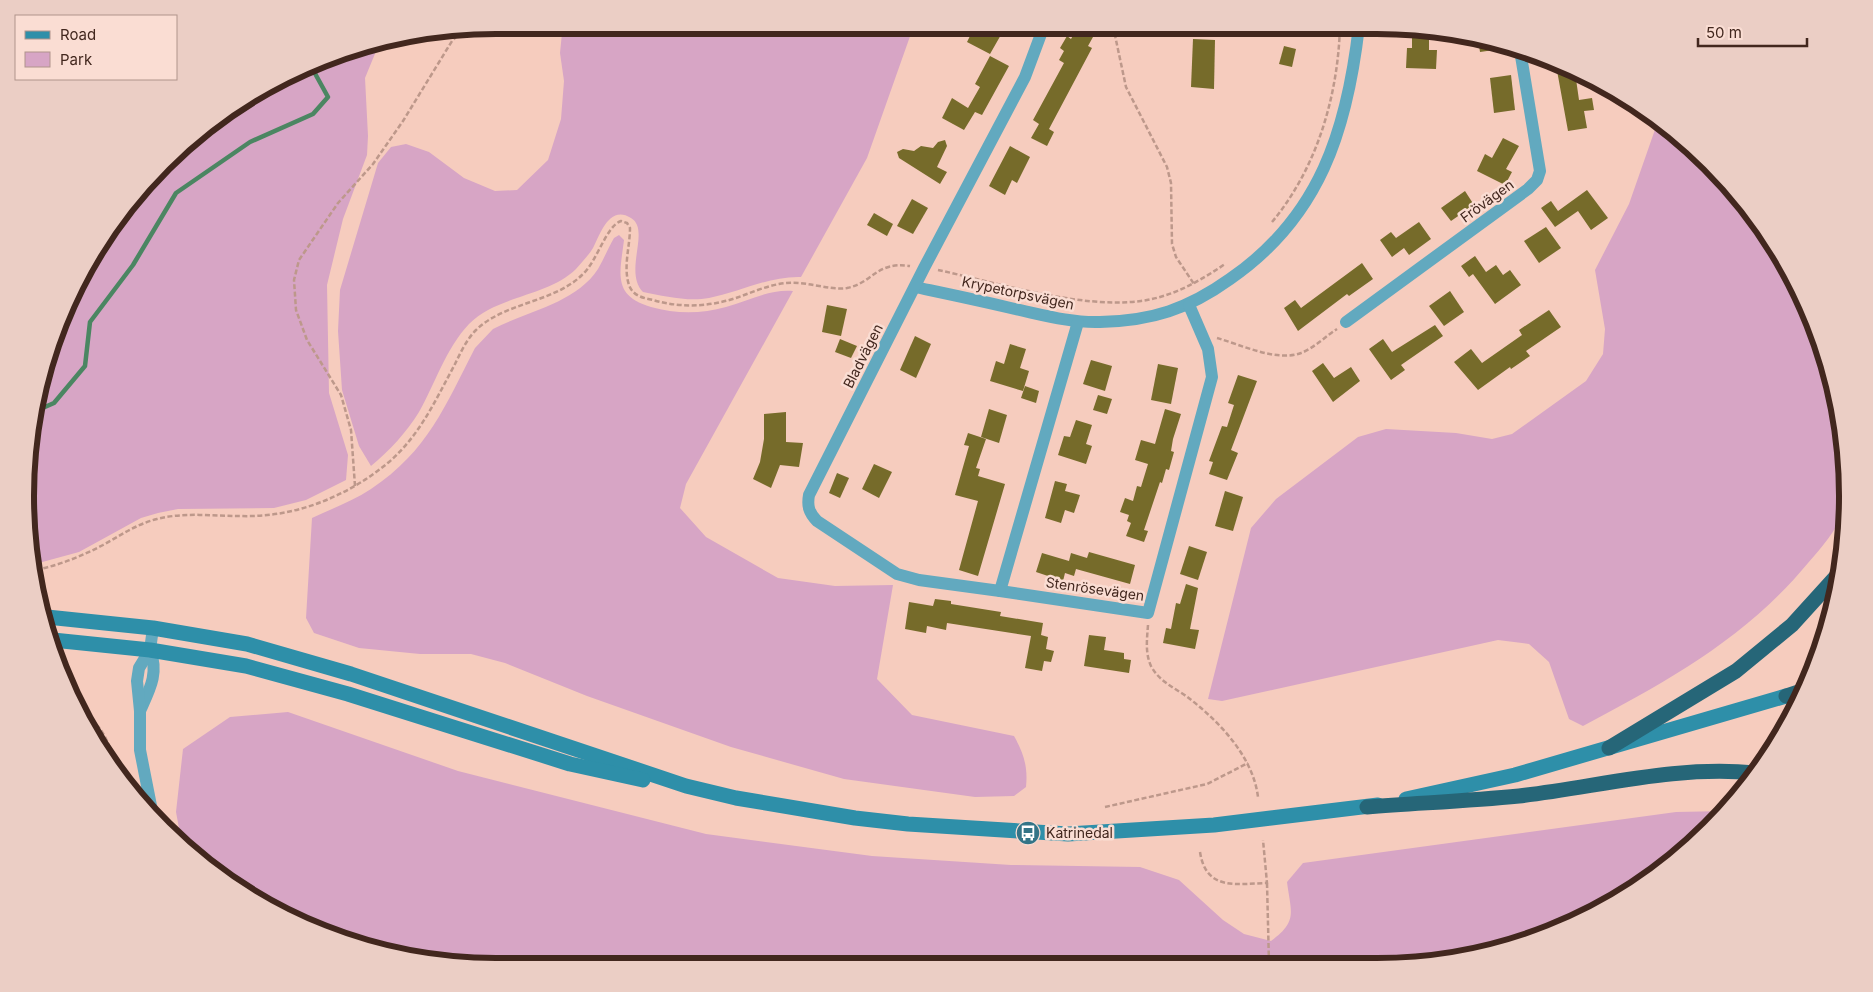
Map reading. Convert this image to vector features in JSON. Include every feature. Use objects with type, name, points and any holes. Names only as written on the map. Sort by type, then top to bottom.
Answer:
[{"type":"highway","points":[[1608,748],[1702,694],[1743,665],[1792,625],[1830,583]]},
{"type":"highway","points":[[1786,696],[1795,693]]},
{"type":"highway","points":[[1367,807],[1519,796],[1663,774],[1714,771],[1748,772]]},
{"type":"main road","points":[[50,617],[153,628],[247,644],[351,674],[686,786]]},
{"type":"main road","points":[[57,640],[150,650],[246,666],[348,694],[570,764],[626,777],[686,786],[736,798],[855,818],[917,825],[1068,834],[1188,828],[1367,807],[1471,785],[1608,748],[1786,696]]},
{"type":"street","name":"Bladvägen","points":[[1000,591],[919,580],[897,574],[816,521],[808,509],[809,495],[924,268],[1025,77],[1041,34]]},
{"type":"street","name":"Krypetorpsvägen","points":[[915,287],[1078,322],[1148,318],[1194,302],[1242,271],[1262,254],[1296,217],[1311,194],[1325,168],[1343,117],[1350,90],[1358,34]]},
{"type":"street","name":"Frövägen","points":[[1346,322],[1528,189],[1537,180],[1540,171],[1521,57]]},
{"type":"street","name":"Stenrösevägen","points":[[1000,591],[1148,613],[1212,377],[1212,363],[1194,302]]},
{"type":"street","points":[[1000,591],[1078,322]]},
{"type":"street","points":[[151,804],[140,750],[140,711],[154,676],[155,668],[150,650],[153,628]]},
{"type":"path","points":[[1115,34],[1126,87],[1167,167],[1171,183],[1172,244],[1176,257],[1194,284],[1194,302]]},
{"type":"path","points":[[1267,227],[1301,180],[1318,142],[1336,76],[1339,34]]},
{"type":"path","points":[[356,486],[351,430],[341,395],[307,340],[296,310],[294,280],[299,260],[338,203],[373,164],[457,36]]},
{"type":"path","points":[[40,569],[80,556],[144,523],[159,518],[179,515],[278,516],[309,507],[356,486],[390,461],[413,437],[427,418],[463,349],[476,331],[489,320],[566,287],[582,276],[594,263],[611,227],[621,221],[627,223],[630,228],[626,270],[632,292],[639,297],[669,304],[710,304],[790,282],[847,288],[891,265],[924,268],[1081,301],[1110,304],[1143,301],[1170,294],[1194,284],[1226,263]]},
{"type":"path","points":[[1203,334],[1279,356],[1293,355],[1303,352],[1346,322]]},
{"type":"path","points":[[1148,613],[1146,646],[1152,667],[1158,677],[1197,705],[1215,722],[1248,763],[1254,775],[1258,797]]},
{"type":"path","points":[[93,722],[108,740],[112,753]]},
{"type":"path","points":[[1105,807],[1207,784],[1248,763]]},
{"type":"path","points":[[1263,840],[1267,882],[1269,958]]},
{"type":"path","points":[[1200,852],[1202,864],[1210,875],[1224,884],[1267,882]]},
{"type":"green space","points":[[562,34],[911,34],[867,158],[801,277],[777,279],[701,299],[676,298],[643,292],[638,283],[636,273],[638,232],[636,224],[631,218],[617,215],[606,223],[587,256],[576,269],[564,278],[537,291],[494,307],[481,314],[469,324],[447,355],[414,420],[385,454],[371,466],[359,446],[342,390],[338,331],[340,290],[378,163],[391,147],[406,144],[429,152],[464,178],[495,191],[517,190],[548,160],[561,119],[564,81],[560,53]]},
{"type":"green space","points":[[377,50],[365,78],[367,155],[343,219],[327,285],[329,393],[348,455],[346,480],[306,500],[274,508],[178,509],[158,513],[141,518],[79,552],[39,563],[35,526],[35,466],[43,406],[58,347],[81,292],[96,265],[112,239],[148,191],[191,148],[215,129],[239,112],[292,81],[347,58]]},
{"type":"green space","points":[[1656,127],[1682,148],[1725,191],[1761,239],[1792,292],[1815,347],[1823,376],[1835,436],[1838,466],[1838,523],[1808,563],[1784,590],[1732,636],[1675,674],[1583,726],[1569,719],[1549,662],[1529,644],[1498,640],[1222,701],[1208,699],[1251,528],[1276,499],[1358,437],[1386,429],[1456,433],[1492,439],[1512,434],[1586,381],[1603,354],[1605,329],[1595,270],[1629,204]]},
{"type":"green space","points":[[619,235],[624,240],[621,282],[624,290],[630,297],[651,307],[679,312],[707,311],[767,294],[793,291],[686,484],[680,508],[706,537],[778,578],[835,586],[893,585],[877,679],[912,715],[1014,736],[1024,761],[1026,787],[1014,796],[975,797],[844,779],[731,747],[587,696],[505,663],[471,654],[420,654],[359,648],[314,633],[306,618],[312,518],[357,497],[391,474],[421,443],[433,426],[475,348],[493,329],[550,305],[577,290],[589,281],[598,269],[614,238]]},
{"type":"green space","points":[[288,712],[458,771],[706,834],[872,856],[1011,865],[1140,867],[1179,880],[1223,920],[1244,934],[1271,941],[1280,934],[1289,922],[1291,909],[1287,882],[1303,863],[1676,812],[1715,811],[1682,844],[1658,863],[1634,880],[1581,911],[1526,934],[1467,949],[1437,954],[1377,958],[466,957],[406,949],[347,934],[319,923],[292,911],[239,880],[215,863],[180,833],[176,812],[183,749],[230,717]]},
{"type":"building","points":[[971,34],[1001,34],[990,54],[967,42]]},
{"type":"building","points":[[1074,34],[1088,34],[1093,37],[1088,46],[1092,48],[1049,129],[1054,132],[1047,146],[1031,138],[1039,124],[1033,120],[1064,63],[1059,60],[1064,51],[1060,48],[1067,36],[1071,39]]},
{"type":"building","points":[[1412,37],[1429,37],[1429,50],[1437,50],[1436,69],[1406,68],[1407,48],[1412,48]]},
{"type":"building","points":[[1193,39],[1215,40],[1214,89],[1191,87]]},
{"type":"building","points":[[1284,46],[1296,49],[1292,67],[1279,64]]},
{"type":"building","points":[[1479,46],[1494,50],[1480,52]]},
{"type":"building","points":[[990,56],[1009,66],[982,115],[975,112],[964,130],[942,118],[952,98],[968,108],[980,87],[975,84]]},
{"type":"building","points":[[1557,70],[1576,79],[1579,100],[1592,98],[1594,110],[1584,111],[1587,128],[1568,131]]},
{"type":"building","points":[[1511,75],[1515,110],[1494,113],[1490,78]]},
{"type":"building","points":[[1503,138],[1519,146],[1506,169],[1512,172],[1505,185],[1477,171],[1485,154],[1492,158]]},
{"type":"building","points":[[945,140],[947,146],[937,167],[947,172],[940,184],[899,158],[897,152],[903,149],[914,151],[921,146],[933,148],[938,142]]},
{"type":"building","points":[[1010,146],[1030,157],[1017,183],[1012,180],[1005,195],[989,186]]},
{"type":"building","points":[[1587,190],[1608,218],[1591,230],[1578,211],[1555,227],[1541,208],[1551,201],[1558,211]]},
{"type":"building","points":[[1465,191],[1474,205],[1451,221],[1441,208]]},
{"type":"building","points":[[912,199],[928,208],[913,234],[897,226]]},
{"type":"building","points":[[874,213],[893,224],[887,236],[867,225]]},
{"type":"building","points":[[1419,222],[1431,239],[1409,255],[1404,248],[1392,257],[1380,240],[1391,232],[1396,238]]},
{"type":"building","points":[[1546,227],[1561,248],[1539,263],[1524,241]]},
{"type":"building","points":[[1475,256],[1486,272],[1496,265],[1503,275],[1510,270],[1521,285],[1495,304],[1473,274],[1469,277],[1461,266]]},
{"type":"building","points":[[1362,263],[1373,279],[1349,296],[1347,294],[1298,331],[1284,308],[1295,300],[1301,308]]},
{"type":"building","points":[[1450,291],[1464,312],[1444,326],[1429,306]]},
{"type":"building","points":[[827,305],[847,309],[841,336],[822,332]]},
{"type":"building","points":[[1549,310],[1561,327],[1526,351],[1530,356],[1511,369],[1510,367],[1478,390],[1454,362],[1471,349],[1482,363],[1522,335],[1519,330]]},
{"type":"building","points":[[1435,325],[1443,336],[1401,365],[1405,370],[1391,380],[1369,349],[1383,339],[1392,352]]},
{"type":"building","points":[[915,336],[931,344],[916,378],[900,370]]},
{"type":"building","points":[[840,339],[857,346],[851,358],[835,352]]},
{"type":"building","points":[[1010,344],[1026,349],[1020,368],[1029,371],[1023,391],[990,381],[996,361],[1004,364]]},
{"type":"building","points":[[1091,360],[1112,366],[1105,391],[1083,384]]},
{"type":"building","points":[[1323,363],[1334,378],[1351,367],[1360,381],[1333,402],[1312,371]]},
{"type":"building","points":[[1158,364],[1178,368],[1171,404],[1151,400]]},
{"type":"building","points":[[1238,375],[1257,381],[1231,450],[1238,453],[1227,480],[1209,474],[1213,462],[1209,461],[1222,426],[1227,427],[1234,405],[1228,403]]},
{"type":"building","points":[[1025,386],[1039,391],[1036,403],[1021,398]]},
{"type":"building","points":[[1098,395],[1112,399],[1107,414],[1093,410]]},
{"type":"building","points":[[989,409],[1007,415],[999,443],[981,437]]},
{"type":"building","points":[[1165,409],[1181,414],[1173,439],[1171,451],[1174,452],[1169,470],[1166,469],[1162,483],[1160,482],[1144,530],[1148,531],[1144,542],[1126,536],[1131,523],[1127,521],[1129,515],[1120,512],[1125,498],[1133,501],[1137,486],[1141,487],[1148,464],[1135,460],[1141,440],[1155,444]]},
{"type":"building","points":[[786,412],[786,442],[803,443],[799,467],[780,465],[771,488],[753,479],[760,462],[764,439],[764,414]]},
{"type":"building","points":[[1076,420],[1092,425],[1086,444],[1092,446],[1086,464],[1058,455],[1064,436],[1070,437]]},
{"type":"building","points":[[968,433],[986,439],[976,468],[980,469],[978,476],[1005,484],[978,576],[959,570],[978,501],[955,495],[969,446],[964,445]]},
{"type":"building","points":[[874,464],[892,472],[879,498],[862,489]]},
{"type":"building","points":[[837,473],[849,478],[840,498],[829,493]]},
{"type":"building","points":[[1055,481],[1067,484],[1065,491],[1080,495],[1074,513],[1065,510],[1061,523],[1045,518]]},
{"type":"building","points":[[1225,491],[1243,497],[1233,531],[1215,526]]},
{"type":"building","points":[[1189,546],[1207,552],[1198,580],[1180,574]]},
{"type":"building","points":[[1089,552],[1135,565],[1130,584],[1076,569],[1074,576],[1065,573],[1063,581],[1036,572],[1042,553],[1069,561],[1071,553],[1087,558]]},
{"type":"building","points":[[1186,584],[1198,588],[1190,629],[1199,630],[1195,649],[1163,643],[1166,628],[1171,629],[1176,603],[1180,604]]},
{"type":"building","points":[[935,599],[951,601],[951,604],[1001,612],[1000,616],[1043,623],[1041,635],[1048,637],[1046,649],[1054,651],[1051,662],[1044,661],[1042,671],[1025,668],[1031,636],[947,623],[946,630],[927,626],[926,633],[905,629],[909,602],[933,606]]},
{"type":"building","points":[[1089,635],[1106,637],[1104,650],[1124,653],[1124,659],[1131,660],[1129,673],[1084,666]]},
{"type":"waterway","points":[[43,408],[54,403],[85,366],[90,322],[133,265],[176,193],[250,142],[313,114],[328,97],[314,71]]},
{"type":"place","name":"Katrinedal","points":[[1028,833]]}]
